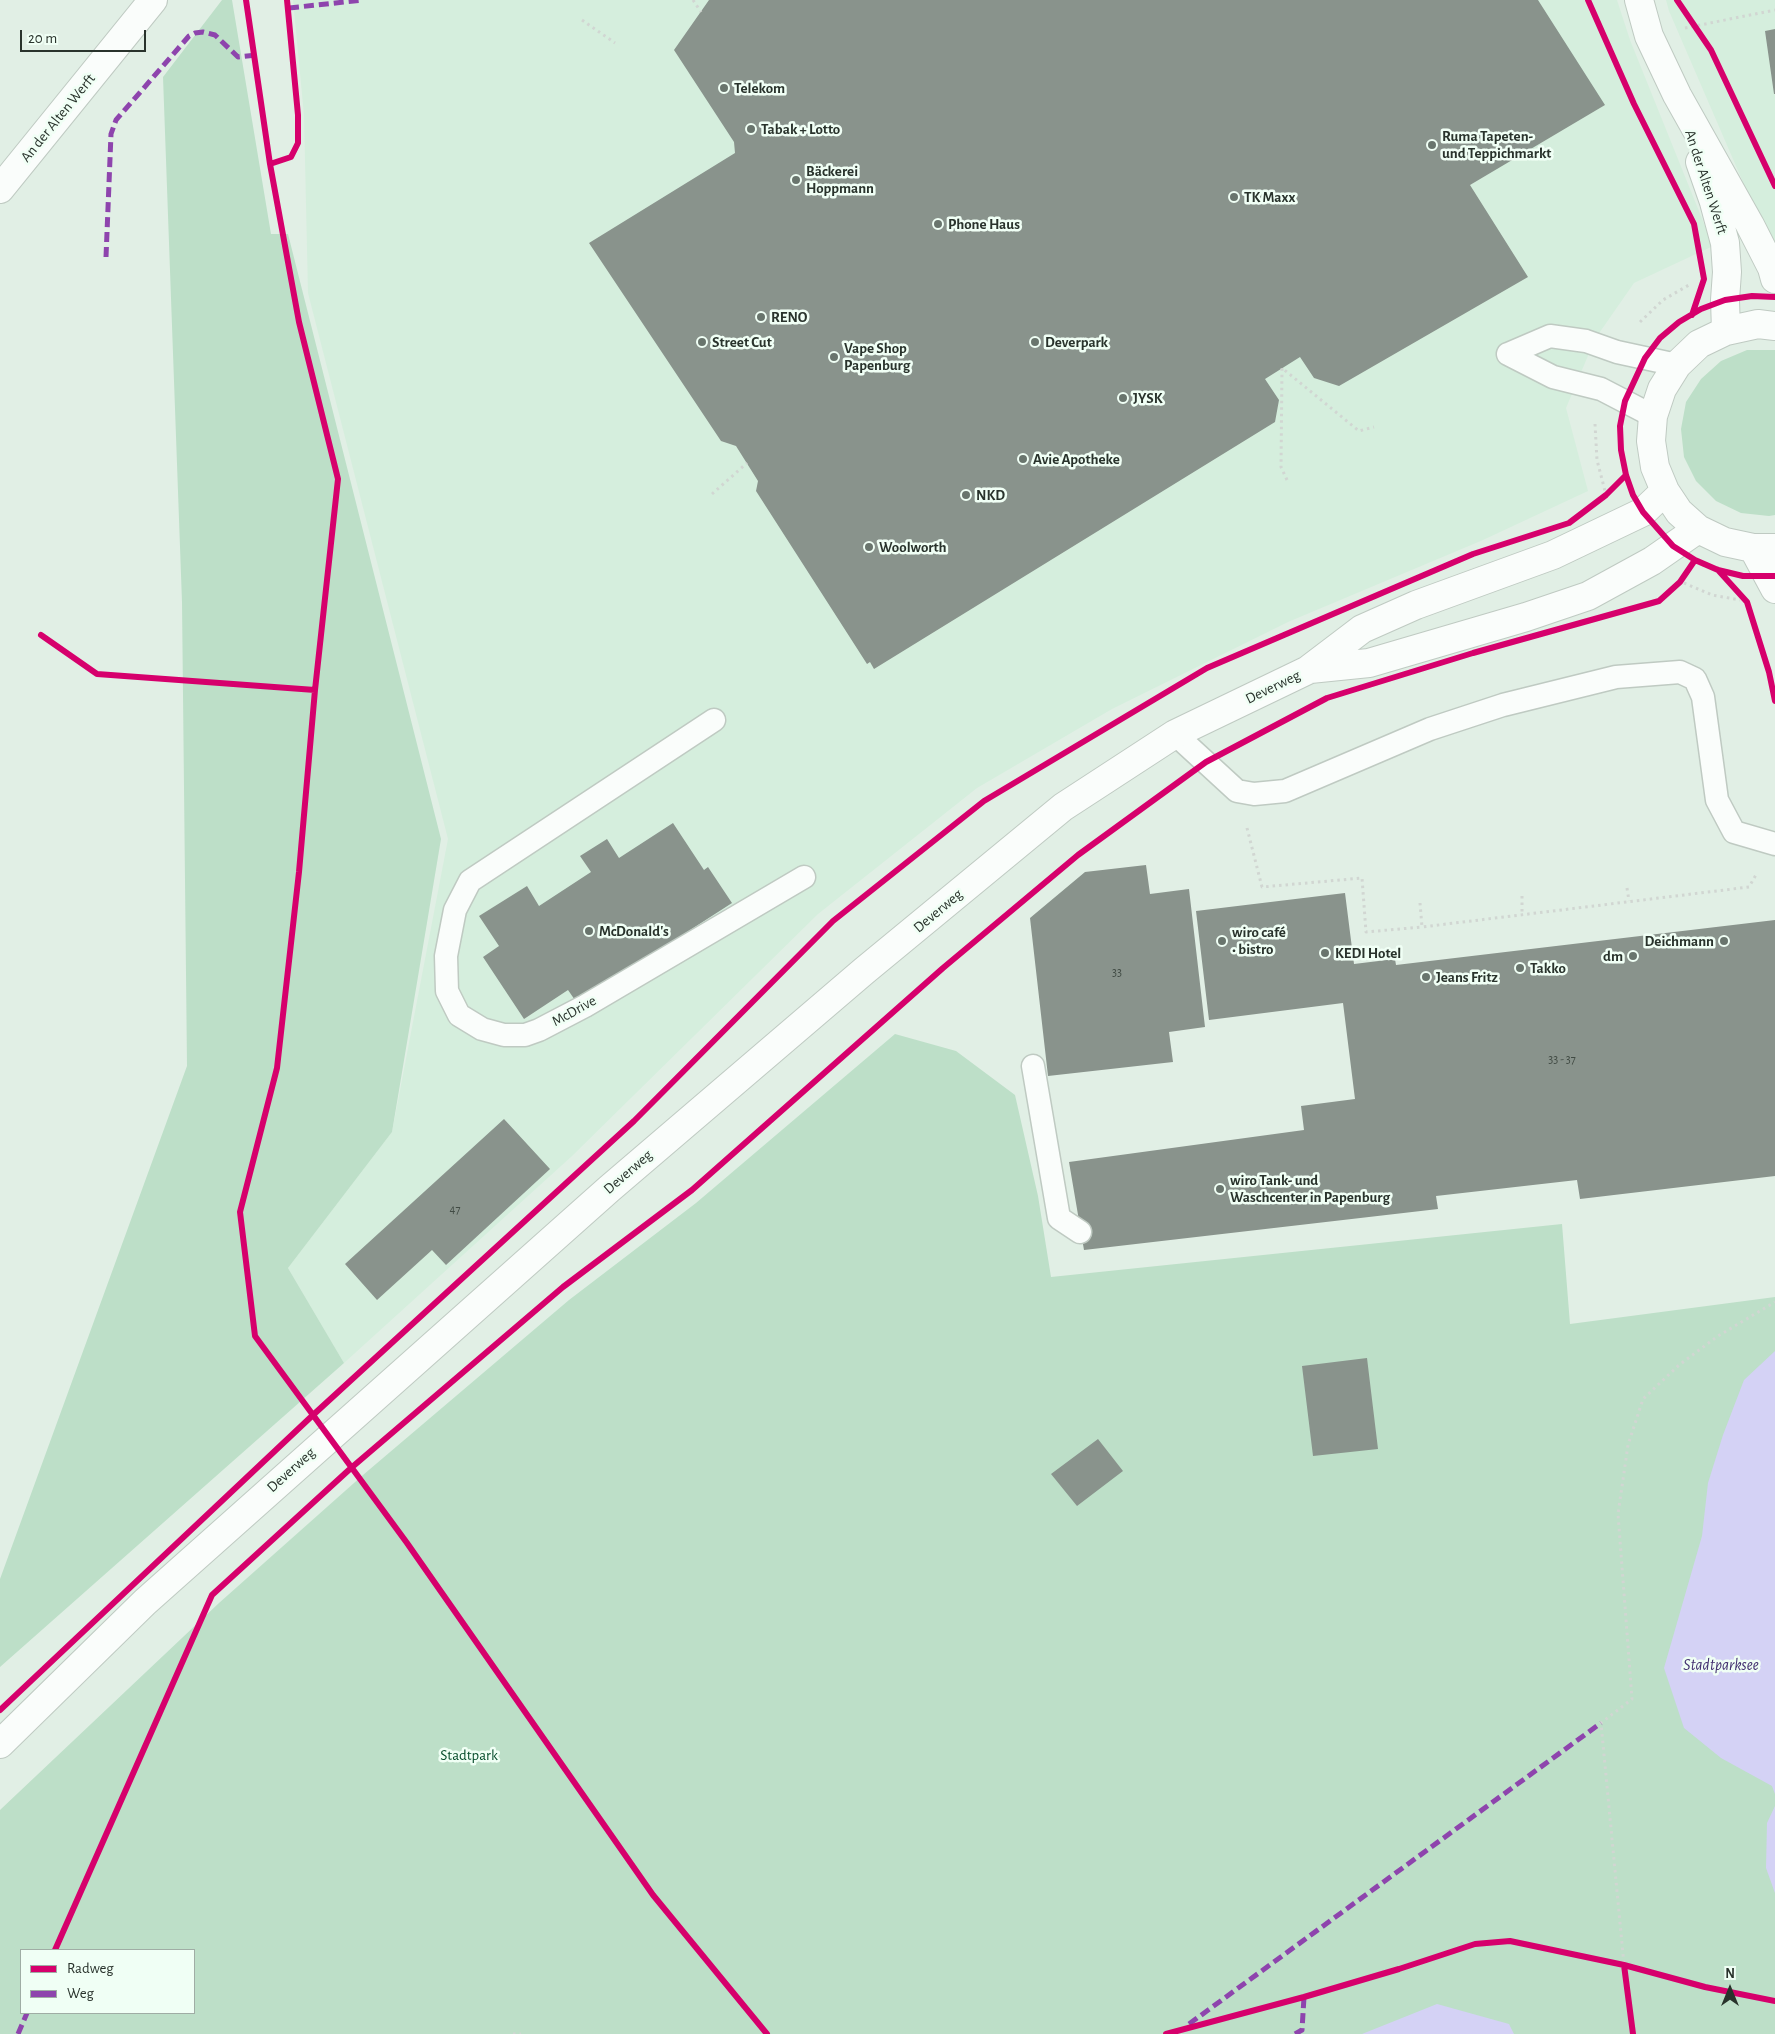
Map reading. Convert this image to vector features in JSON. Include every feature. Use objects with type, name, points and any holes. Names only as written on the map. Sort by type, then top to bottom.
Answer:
[{"type":"street","name":"An der Alten Werft","points":[[0,189],[153,0]]},
{"type":"street","name":"An der Alten Werft","points":[[1639,0],[1649,36],[1677,95],[1750,225],[1772,268],[1775,279]]},
{"type":"street","name":"An der Alten Werft","points":[[1677,95],[1714,202],[1725,243],[1727,272],[1725,300],[1726,331]]},
{"type":"street","points":[[1775,326],[1758,324],[1726,331],[1699,344],[1677,365],[1662,388],[1653,416],[1651,441],[1655,467],[1664,491],[1679,512],[1698,529],[1725,542],[1764,548],[1775,589]]},
{"type":"street","name":"Deverweg","points":[[0,1744],[144,1602],[616,1182],[864,971],[1063,807],[1175,734],[1308,670],[1362,629],[1416,606],[1554,556],[1643,512],[1664,491]]},
{"type":"street","name":"Deverweg","points":[[1308,670],[1368,662],[1526,617],[1588,596],[1652,561],[1698,529]]},
{"type":"lane","points":[[1653,416],[1601,389],[1554,377],[1508,354],[1550,336],[1586,341],[1617,352],[1677,365]]},
{"type":"lane","points":[[1175,734],[1237,791],[1254,794],[1285,791],[1430,729],[1503,705],[1616,677],[1680,672],[1695,679],[1703,697],[1717,800],[1734,832],[1774,844]]},
{"type":"lane","name":"McDrive","points":[[714,720],[470,881],[455,910],[446,956],[447,992],[459,1015],[482,1030],[504,1035],[525,1035],[539,1030],[585,1006],[804,877]]},
{"type":"lane","points":[[1034,1066],[1059,1218],[1080,1232]]},
{"type":"path","points":[[693,0],[700,12]]},
{"type":"path","points":[[1649,36],[1775,10]]},
{"type":"path","points":[[582,20],[615,43]]},
{"type":"path","points":[[1287,480],[1281,467],[1282,368],[1359,431],[1374,426]]},
{"type":"path","points":[[712,494],[747,463]]},
{"type":"path","points":[[1237,791],[1262,886],[1362,878],[1366,932],[1422,927],[1748,886],[1774,844]]},
{"type":"path","points":[[1627,888],[1629,901]]},
{"type":"path","points":[[1522,896],[1522,914]]},
{"type":"path","points":[[1420,903],[1422,927]]},
{"type":"path","points":[[1633,2034],[1624,1965],[1601,1723],[1632,1699],[1618,1514],[1628,1445],[1642,1399],[1679,1365],[1718,1336],[1775,1302]]},
{"type":"path","points":[[513,2034],[521,2034]]},
{"type":"shaded area","points":[[293,0],[1617,0],[1630,40],[1713,246],[1634,283],[1595,339],[1566,408],[1588,491],[1483,540],[1288,622],[1112,709],[977,788],[818,914],[572,1156],[344,1363],[288,1268],[392,1132],[448,839],[308,293],[304,115]]},
{"type":"shaded area","points":[[1666,0],[1775,0],[1775,242],[1768,240],[1669,11]]},
{"type":"green space","points":[[222,0],[232,0],[271,234],[288,234],[441,839],[392,1132],[288,1268],[344,1363],[0,1667],[0,1579],[187,1066],[182,602],[163,77]]},
{"type":"green space","points":[[1747,350],[1775,350],[1775,515],[1769,516],[1741,513],[1716,501],[1696,481],[1684,457],[1681,429],[1686,402],[1701,379],[1721,361]]},
{"type":"green space","name":"Stadtpark","points":[[895,1034],[956,1051],[1015,1095],[1038,1196],[1051,1277],[1562,1224],[1570,1324],[1775,1297],[1775,2034],[0,2034],[0,1810],[219,1603],[363,1475],[569,1300],[696,1203]]},
{"type":"water","name":"Stadtparksee","points":[[1775,1351],[1775,1794],[1772,1786],[1721,1758],[1684,1728],[1664,1668],[1702,1536],[1708,1483],[1723,1435],[1744,1380]]},
{"type":"water","points":[[1775,1806],[1775,1893],[1766,1868],[1767,1823]]},
{"type":"water","points":[[1437,2004],[1509,2024],[1514,2034],[1362,2034]]},
{"type":"building","name":"Deverpark","points":[[709,0],[1538,0],[1605,105],[1470,185],[1528,277],[1339,386],[1314,378],[1300,357],[1265,379],[1279,400],[1275,422],[874,669],[870,662],[867,664],[756,491],[758,481],[736,446],[721,441],[589,243],[735,153],[734,142],[674,50]]},
{"type":"building","points":[[1775,29],[1775,94],[1774,94],[1765,31]]},
{"type":"building","name":"McDonald's","points":[[673,823],[704,870],[708,867],[732,903],[577,1003],[568,990],[524,1019],[483,957],[499,946],[479,916],[527,886],[539,906],[591,872],[580,856],[607,839],[619,858]]},
{"type":"building","points":[[1146,865],[1150,894],[1189,889],[1205,1027],[1169,1032],[1173,1062],[1048,1076],[1030,918],[1085,872]]},
{"type":"building","points":[[1345,893],[1354,964],[1395,959],[1396,965],[1775,920],[1775,1176],[1580,1199],[1577,1180],[1436,1196],[1438,1209],[1084,1250],[1069,1162],[1304,1130],[1301,1106],[1355,1099],[1343,1003],[1209,1020],[1196,911]]},
{"type":"building","points":[[504,1119],[550,1169],[446,1265],[432,1250],[377,1300],[345,1264]]},
{"type":"building","points":[[1367,1358],[1378,1449],[1313,1456],[1302,1366]]},
{"type":"building","points":[[1098,1439],[1123,1471],[1077,1506],[1051,1474]]},
{"type":"marked path","points":[[289,8],[363,0]]},
{"type":"marked path","points":[[106,257],[111,134],[116,120],[189,36],[195,33],[203,32],[215,35],[238,57],[256,55]]},
{"type":"marked path","points":[[1189,2024],[1601,1723]]},
{"type":"marked path","points":[[1295,2034],[1302,2030],[1304,1997]]},
{"type":"marked path","points":[[18,2034],[27,2014]]},
{"type":"cycle path","points":[[246,0],[270,164],[299,322],[338,479],[315,690],[299,872],[277,1068],[240,1212],[255,1336],[407,1543],[653,1895],[767,2034]]},
{"type":"cycle path","points":[[270,164],[291,157],[298,143],[298,115],[287,0]]},
{"type":"cycle path","points":[[1588,0],[1634,104],[1694,224],[1704,279],[1692,315]]},
{"type":"cycle path","points":[[1677,0],[1711,50],[1775,186]]},
{"type":"cycle path","points":[[1775,297],[1752,296],[1725,300],[1701,309],[1679,322],[1660,338],[1645,358],[1625,401],[1620,426],[1621,450],[1626,475],[1633,495],[1643,512],[1673,546],[1695,560],[1718,570],[1743,576],[1775,576]]},
{"type":"cycle path","points":[[0,1710],[313,1415],[634,1121],[833,921],[984,801],[1207,668],[1473,554],[1569,523],[1606,495],[1626,475]]},
{"type":"cycle path","points":[[55,1949],[212,1595],[351,1468],[563,1287],[692,1190],[943,968],[1078,855],[1206,762],[1327,698],[1473,653],[1659,601],[1680,582],[1695,560]]},
{"type":"cycle path","points":[[1718,570],[1747,602],[1769,672],[1775,701]]},
{"type":"cycle path","points":[[41,635],[97,674],[315,690]]},
{"type":"cycle path","points":[[1166,2034],[1304,1997],[1475,1944],[1510,1941],[1624,1965],[1705,1987],[1775,2001]]},
{"type":"cycle path","points":[[1624,1965],[1633,2034]]},
{"type":"place","name":"Telekom","points":[[724,88]]},
{"type":"place","name":"Tabak + Lotto","points":[[751,129]]},
{"type":"place","name":"Ruma Tapeten- und Teppichmarkt","points":[[1432,145]]},
{"type":"place","name":"Bäckerei Hoppmann","points":[[796,180]]},
{"type":"place","name":"TK Maxx","points":[[1234,197]]},
{"type":"place","name":"Phone Haus","points":[[938,224]]},
{"type":"place","name":"RENO","points":[[761,317]]},
{"type":"place","name":"Street Cut","points":[[702,342]]},
{"type":"place","name":"Deverpark","points":[[1035,342]]},
{"type":"place","name":"Vape Shop Papenburg","points":[[834,357]]},
{"type":"place","name":"JYSK","points":[[1123,398]]},
{"type":"place","name":"Avie Apotheke","points":[[1023,459]]},
{"type":"place","name":"NKD","points":[[966,495]]},
{"type":"place","name":"Woolworth","points":[[869,547]]},
{"type":"place","name":"McDonald's","points":[[589,931]]},
{"type":"place","name":"wiro café • bistro","points":[[1222,941]]},
{"type":"place","name":"Deichmann","points":[[1724,941]]},
{"type":"place","name":"KEDI Hotel","points":[[1325,953]]},
{"type":"place","name":"dm","points":[[1633,956]]},
{"type":"place","name":"Takko","points":[[1520,968]]},
{"type":"place","name":"Jeans Fritz","points":[[1426,977]]},
{"type":"place","name":"wiro Tank- und Waschcenter in Papenburg","points":[[1220,1189]]}]
